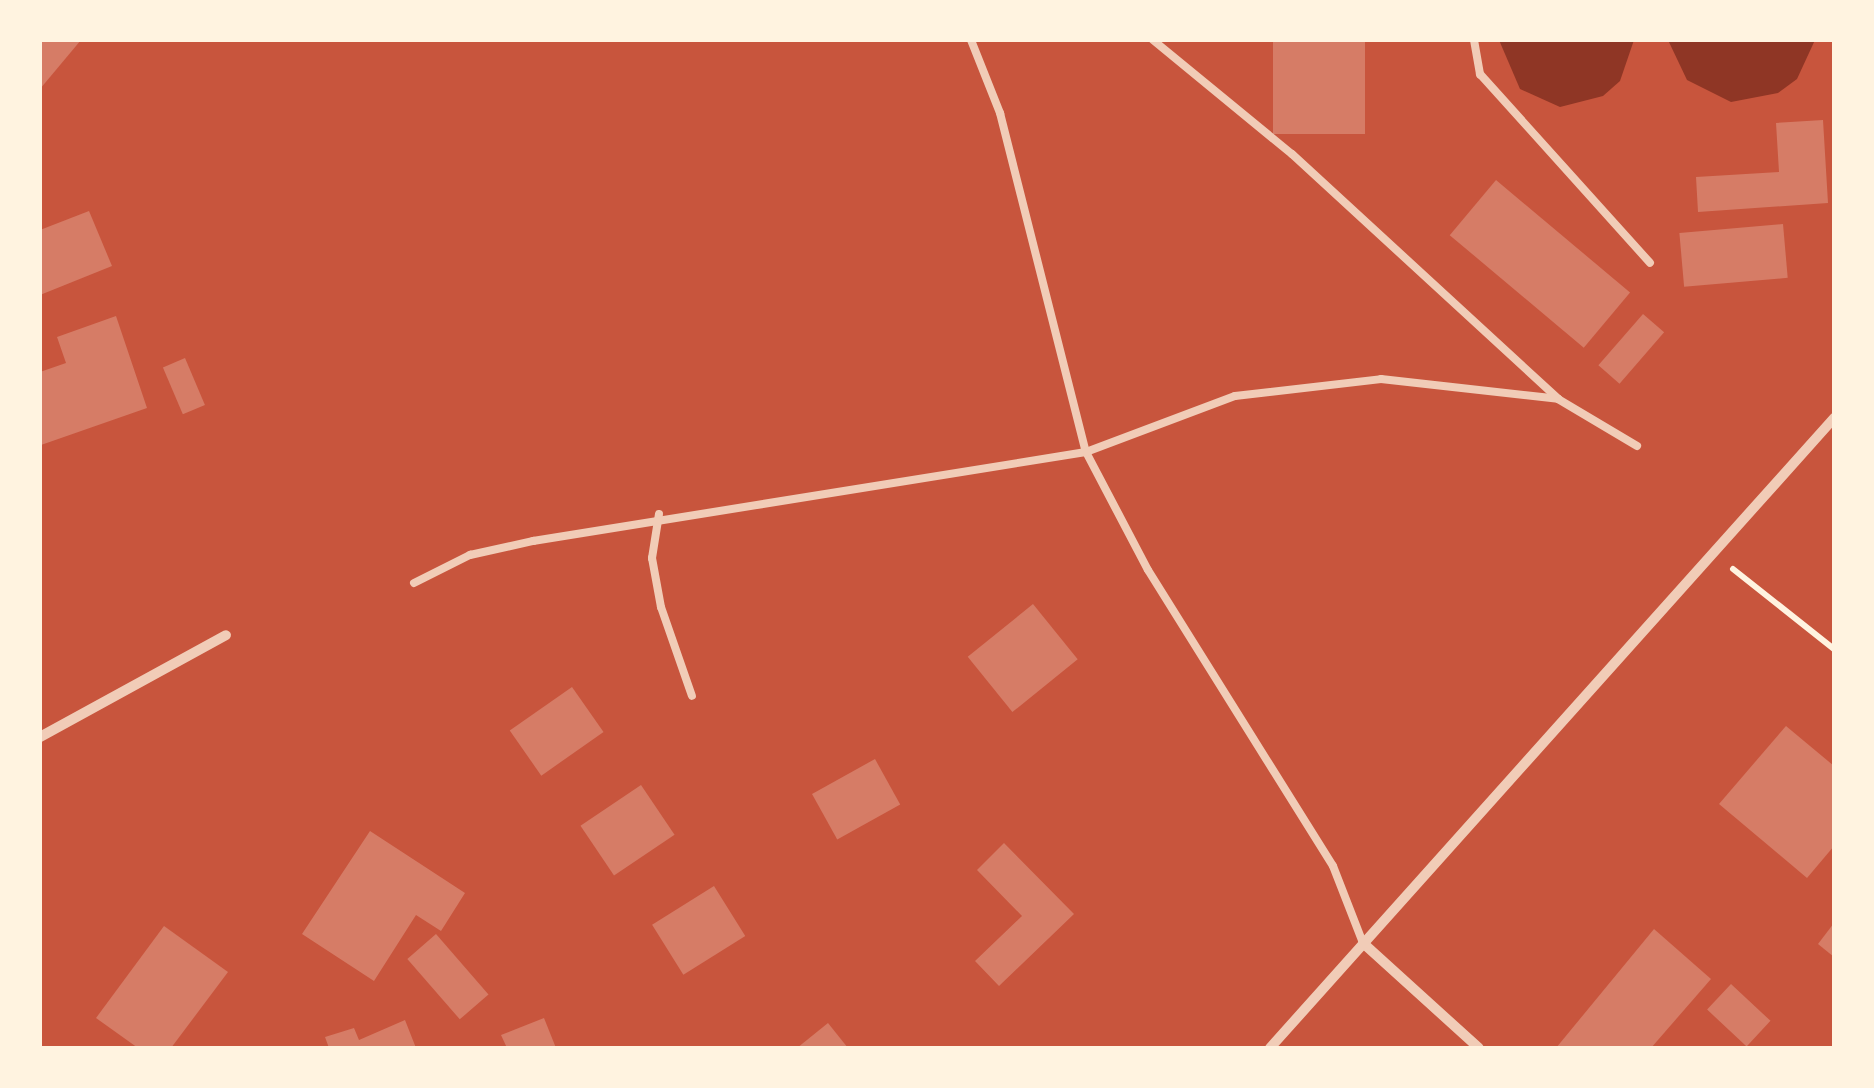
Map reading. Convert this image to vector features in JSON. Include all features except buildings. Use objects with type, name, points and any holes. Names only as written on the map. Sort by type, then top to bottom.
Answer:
[{"type":"street","points":[[1270,1048],[1834,418]]},
{"type":"street","points":[[40,736],[226,635]]},
{"type":"street","points":[[1363,943],[1479,1048]]},
{"type":"lane","points":[[971,40],[1000,113],[1086,452],[1148,570],[1334,866],[1363,943]]},
{"type":"lane","points":[[1153,40],[1292,154],[1558,398],[1637,446]]},
{"type":"lane","points":[[1474,40],[1480,74],[1650,264]]},
{"type":"lane","points":[[414,583],[470,555],[659,514],[1086,452],[1235,396],[1381,379],[1558,398]]},
{"type":"lane","points":[[659,514],[655,574],[692,696]]},
{"type":"path","points":[[1715,555],[1834,648]]},
{"type":"shaded area","points":[[1499,40],[1634,40],[1620,81],[1603,96],[1560,107],[1520,89]]},
{"type":"shaded area","points":[[1668,40],[1815,40],[1797,79],[1778,93],[1731,102],[1687,80]]}]
